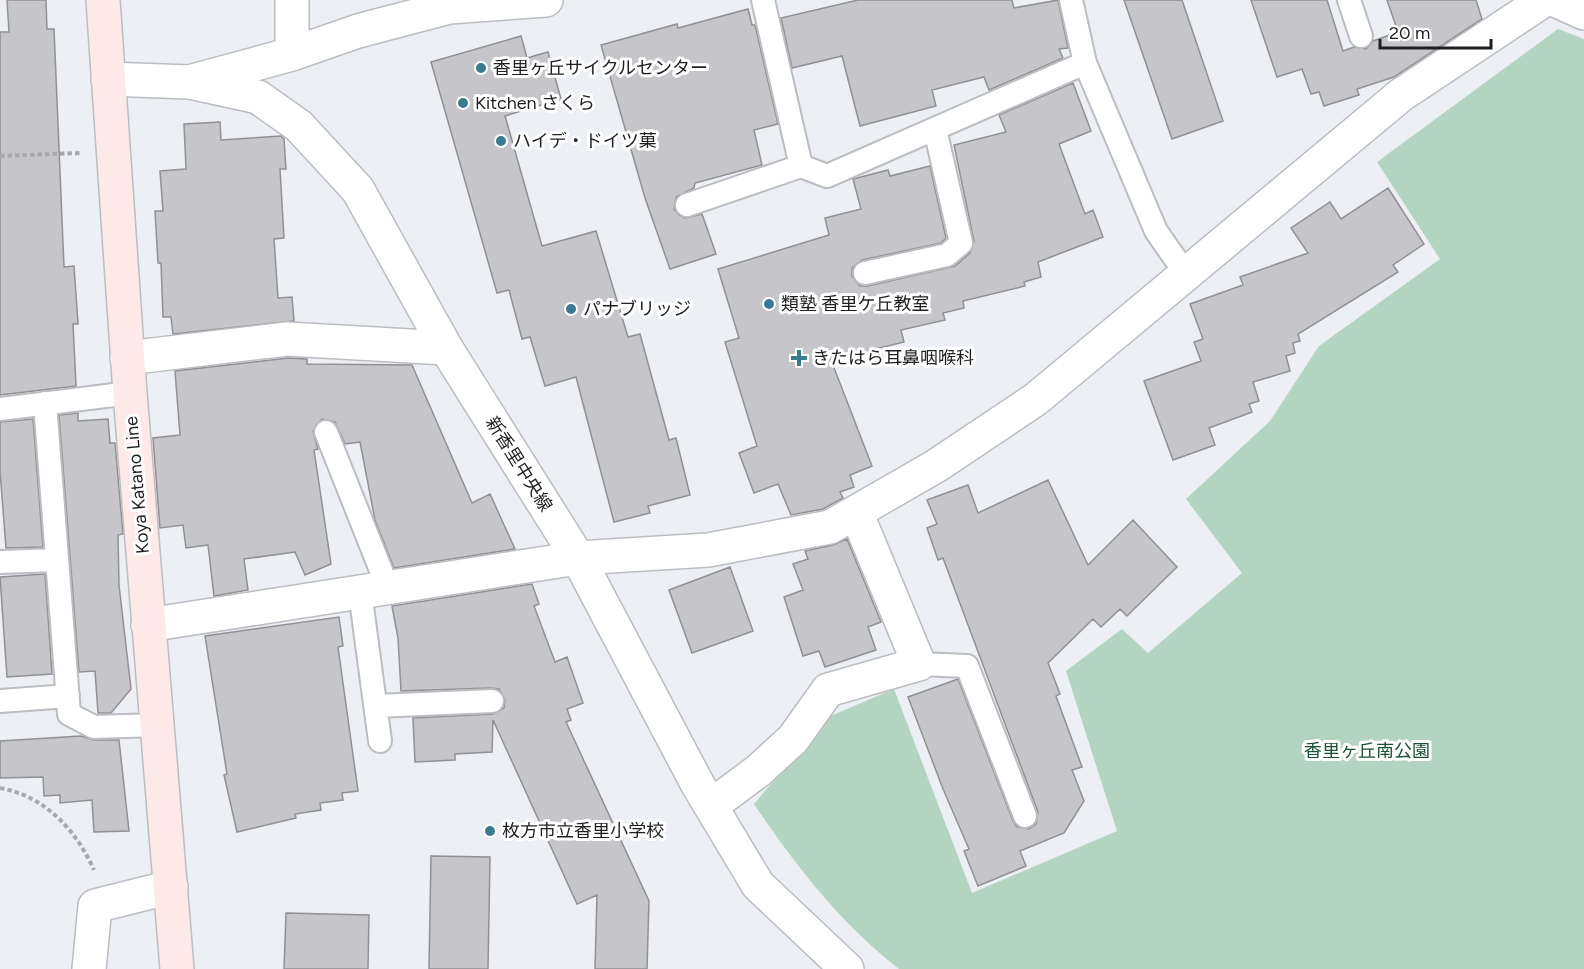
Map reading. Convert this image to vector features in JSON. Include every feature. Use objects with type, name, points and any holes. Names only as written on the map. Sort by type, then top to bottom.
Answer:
[{"type":"main road","name":"Koya Katano Line","points":[[103,0],[130,393],[177,969]]},
{"type":"street","points":[[292,0],[292,54]]},
{"type":"street","points":[[189,82],[292,54],[358,31],[449,7],[546,0]]},
{"type":"street","points":[[148,625],[578,558],[708,550],[830,527],[936,466],[1036,399],[1401,95],[1544,0]]},
{"type":"street","points":[[1555,0],[1584,13]]},
{"type":"street","name":"新香里中央線","points":[[108,79],[189,82],[258,97],[299,126],[358,190],[446,348],[578,558],[711,806],[758,885],[847,969]]},
{"type":"street","points":[[128,358],[287,339],[446,348]]},
{"type":"street","points":[[711,806],[758,771],[793,739],[828,690],[919,664],[856,512]]},
{"type":"street","points":[[88,969],[95,906],[171,887]]},
{"type":"lane","points":[[763,0],[801,166]]},
{"type":"lane","points":[[1071,0],[1085,63],[1156,231],[1186,274]]},
{"type":"lane","points":[[1349,0],[1361,36]]},
{"type":"lane","points":[[687,205],[801,166],[827,176],[1085,63]]},
{"type":"lane","points":[[865,273],[947,255],[961,243],[935,129]]},
{"type":"lane","points":[[0,409],[130,393]]},
{"type":"lane","points":[[45,403],[69,714],[94,727],[157,724]]},
{"type":"lane","points":[[326,432],[374,590],[376,706],[381,741]]},
{"type":"lane","points":[[0,562],[57,560]]},
{"type":"lane","points":[[919,664],[967,666],[1025,816]]},
{"type":"lane","points":[[0,701],[68,696]]},
{"type":"lane","points":[[376,706],[492,701]]},
{"type":"path","points":[[0,156],[113,151]]},
{"type":"path","points":[[0,788],[21,792],[62,819],[87,854],[108,903]]},
{"type":"green space","name":"香里ヶ丘南公園","points":[[1558,29],[1584,39],[1584,969],[899,969],[858,933],[820,892],[802,871],[754,804],[828,717],[894,689],[972,893],[1117,831],[1066,671],[1122,629],[1148,653],[1242,573],[1186,499],[1270,421],[1319,346],[1440,259],[1377,162]]},
{"type":"building","points":[[7,0],[46,0],[47,29],[54,29],[64,267],[74,266],[78,324],[73,324],[76,386],[0,395],[0,32],[9,32]]},
{"type":"building","points":[[858,0],[1012,0],[1014,8],[1058,0],[1068,48],[1059,49],[1063,58],[989,90],[984,77],[932,90],[936,106],[860,126],[842,56],[792,68],[781,18]]},
{"type":"building","points":[[1124,0],[1182,0],[1223,121],[1172,139]]},
{"type":"building","points":[[1251,0],[1327,0],[1343,51],[1354,47],[1366,49],[1373,41],[1398,32],[1387,0],[1476,0],[1482,19],[1394,77],[1357,89],[1359,95],[1324,106],[1319,92],[1311,94],[1302,69],[1277,77]]},
{"type":"building","points":[[748,9],[752,25],[755,25],[778,124],[754,130],[762,165],[695,183],[694,188],[676,197],[674,209],[679,215],[685,218],[702,214],[716,254],[670,269],[645,198],[601,45],[677,24],[678,28]]},
{"type":"building","points":[[521,36],[527,58],[548,52],[561,99],[505,116],[542,246],[596,231],[628,337],[640,334],[669,440],[676,438],[690,495],[648,506],[650,513],[614,522],[576,377],[545,386],[530,337],[522,339],[509,290],[497,293],[431,62]]},
{"type":"building","points":[[1073,83],[1091,131],[1059,144],[1085,214],[1093,210],[1103,237],[1038,262],[1041,277],[1024,282],[1025,286],[963,301],[964,308],[943,313],[945,320],[901,330],[904,342],[831,360],[872,466],[850,475],[854,487],[840,492],[843,498],[823,509],[791,515],[778,484],[754,493],[739,453],[757,446],[725,342],[739,338],[718,269],[829,235],[825,218],[861,209],[853,179],[888,170],[890,176],[930,166],[946,238],[941,243],[862,260],[852,268],[852,276],[860,286],[868,286],[955,266],[970,253],[974,241],[954,145],[1006,132],[999,115]]},
{"type":"building","points":[[220,122],[221,140],[281,136],[284,139],[286,169],[280,169],[284,238],[274,239],[278,298],[292,297],[294,321],[173,334],[171,317],[163,317],[161,263],[158,263],[155,211],[163,211],[160,171],[186,169],[184,124]]},
{"type":"building","points":[[1388,188],[1424,244],[1393,265],[1398,272],[1298,334],[1300,341],[1293,343],[1295,353],[1286,356],[1290,371],[1253,382],[1259,401],[1249,404],[1252,412],[1209,428],[1215,445],[1173,460],[1144,381],[1201,361],[1194,342],[1203,339],[1190,304],[1243,285],[1240,277],[1308,253],[1291,228],[1330,202],[1341,219]]},
{"type":"building","points":[[288,358],[307,359],[307,364],[412,365],[472,503],[490,494],[515,549],[394,568],[375,520],[360,442],[345,444],[335,422],[322,419],[313,431],[318,449],[314,450],[331,564],[305,575],[295,552],[244,559],[248,590],[214,596],[208,545],[186,548],[183,525],[160,528],[153,438],[180,435],[175,371]]},
{"type":"building","points":[[78,413],[78,421],[108,419],[110,443],[115,443],[123,534],[118,535],[119,585],[131,689],[111,713],[98,713],[95,671],[79,672],[59,415]]},
{"type":"building","points":[[33,419],[43,547],[6,548],[0,471],[0,422]]},
{"type":"building","points":[[1048,480],[1088,565],[1133,520],[1177,567],[1127,616],[1120,609],[1101,627],[1093,619],[1048,663],[1060,694],[1056,696],[1082,767],[1072,770],[1084,801],[1064,833],[1020,851],[1026,866],[978,886],[964,851],[969,849],[908,697],[958,679],[1013,821],[1017,827],[1029,829],[1036,824],[1038,812],[943,558],[938,560],[927,528],[937,524],[927,500],[968,485],[978,513]]},
{"type":"building","points":[[847,539],[881,622],[868,627],[876,650],[825,667],[819,651],[803,656],[784,597],[803,590],[793,564],[808,559],[805,551],[833,545]]},
{"type":"building","points":[[730,567],[753,631],[692,653],[669,590]]},
{"type":"building","points":[[45,574],[52,674],[7,677],[0,577]]},
{"type":"building","points":[[532,584],[539,604],[534,606],[555,662],[567,657],[583,703],[567,709],[571,720],[566,722],[649,901],[647,969],[595,969],[597,895],[577,904],[493,720],[492,752],[455,754],[455,760],[415,762],[413,718],[493,714],[504,708],[505,700],[499,689],[491,688],[401,691],[398,638],[392,606]]},
{"type":"building","points":[[339,617],[343,646],[338,647],[358,791],[342,793],[343,800],[320,803],[321,810],[295,814],[296,818],[237,832],[224,775],[227,774],[205,636]]},
{"type":"building","points":[[81,736],[94,740],[119,740],[129,831],[94,832],[92,800],[60,803],[60,795],[44,796],[43,777],[0,778],[0,741]]},
{"type":"building","points":[[431,856],[490,857],[488,969],[429,969]]},
{"type":"building","points":[[286,913],[369,915],[368,969],[284,969]]},
{"type":"place","name":"香里ヶ丘サイクルセンター","points":[[481,68]]},
{"type":"place","name":"Kitchen さくら","points":[[463,103]]},
{"type":"place","name":"ハイデ・ドイツ菓","points":[[501,141]]},
{"type":"place","name":"類塾 香里ケ丘教室","points":[[769,304]]},
{"type":"place","name":"パナブリッジ","points":[[571,309]]},
{"type":"place","name":"きたはら耳鼻咽喉科","points":[[799,358]]},
{"type":"place","name":"枚方市立香里小学校","points":[[490,831]]}]
